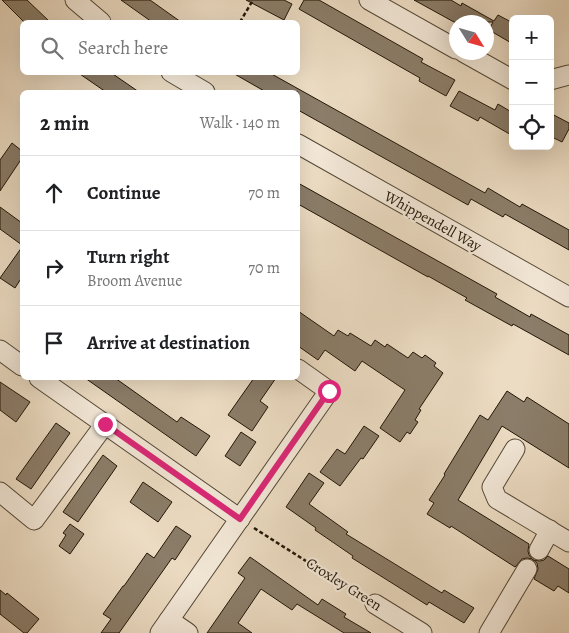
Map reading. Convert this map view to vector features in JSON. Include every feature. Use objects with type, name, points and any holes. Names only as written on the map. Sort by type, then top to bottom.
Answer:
[{"type":"street","points":[[75,0],[99,20]]},
{"type":"street","points":[[368,0],[449,45]]},
{"type":"street","points":[[477,60],[509,78]]},
{"type":"street","points":[[176,75],[202,90]]},
{"type":"street","points":[[554,79],[569,75]]},
{"type":"street","name":"Whippendell Way","points":[[300,145],[569,297]]},
{"type":"street","points":[[188,633],[165,627],[329,391],[300,370]]},
{"type":"street","points":[[42,380],[240,519]]},
{"type":"street","points":[[0,492],[34,520],[105,424]]},
{"type":"street","points":[[515,449],[492,487],[497,498],[569,542]]},
{"type":"street","points":[[538,550],[550,530]]},
{"type":"street","points":[[489,633],[527,569]]},
{"type":"street","name":"Croxley Green","points":[[374,604],[422,633]]},
{"type":"path","points":[[241,20],[253,0]]},
{"type":"path","name":"Croxley Green","points":[[240,519],[374,604]]},
{"type":"building","points":[[2,0],[27,0],[48,20],[22,20]]},
{"type":"building","points":[[121,0],[150,0],[178,20],[149,20]]},
{"type":"building","points":[[246,0],[284,0],[292,4],[284,20]]},
{"type":"building","points":[[304,0],[319,0],[423,59],[421,62],[455,80],[446,96],[419,81],[420,78],[299,9]]},
{"type":"building","points":[[414,0],[451,0],[461,6],[462,3],[483,15],[449,15],[449,19]]},
{"type":"building","points":[[498,15],[509,21],[509,42],[494,33],[494,21]]},
{"type":"building","points":[[81,75],[114,75],[136,90],[103,90]]},
{"type":"building","points":[[236,75],[273,75],[485,193],[488,188],[520,207],[522,204],[569,230],[569,250],[505,214],[503,217],[471,199],[468,205],[300,111],[300,90],[262,90]]},
{"type":"building","points":[[459,91],[495,110],[498,104],[509,111],[509,134],[480,117],[478,121],[450,106]]},
{"type":"building","points":[[554,115],[569,123],[569,129],[562,142],[554,138]]},
{"type":"building","points":[[12,143],[20,149],[20,161],[0,191],[0,160]]},
{"type":"building","points":[[300,184],[497,294],[495,297],[530,317],[531,314],[569,335],[569,355],[465,300],[467,298],[300,205]]},
{"type":"building","points":[[0,207],[20,222],[20,244],[0,229]]},
{"type":"building","points":[[20,250],[20,280],[15,288],[0,278]]},
{"type":"building","points":[[300,312],[334,336],[338,330],[348,336],[350,333],[371,346],[375,340],[385,347],[387,344],[408,358],[413,352],[422,358],[425,355],[436,363],[434,366],[443,373],[419,409],[421,410],[415,420],[418,422],[410,434],[407,432],[400,442],[380,428],[405,390],[362,361],[355,371],[325,350],[318,360],[300,347]]},
{"type":"building","points":[[88,380],[118,380],[177,422],[181,417],[210,436],[196,456]]},
{"type":"building","points":[[253,380],[275,380],[260,401],[268,407],[252,431],[228,415]]},
{"type":"building","points":[[0,382],[30,402],[16,422],[0,410]]},
{"type":"building","points":[[507,391],[524,402],[527,397],[569,424],[569,468],[502,426],[458,500],[529,544],[529,555],[533,559],[522,559],[515,567],[451,526],[450,528],[427,514],[434,503],[429,500],[480,415],[488,420]]},
{"type":"building","points":[[56,423],[70,433],[31,489],[16,479]]},
{"type":"building","points":[[364,426],[379,436],[363,459],[361,458],[340,486],[320,472],[337,449],[345,454]]},
{"type":"building","points":[[241,432],[256,442],[240,466],[225,456]]},
{"type":"building","points":[[103,455],[117,466],[78,522],[63,512]]},
{"type":"building","points":[[309,473],[324,483],[309,504],[348,532],[346,534],[442,593],[444,590],[474,608],[464,623],[429,602],[427,605],[352,558],[353,556],[286,507]]},
{"type":"building","points":[[143,482],[172,502],[158,522],[130,502]]},
{"type":"building","points":[[70,524],[84,534],[70,554],[59,546],[66,535],[63,533]]},
{"type":"building","points":[[176,526],[191,536],[175,560],[172,558],[119,633],[101,633],[111,619],[103,614],[147,553],[154,558]]},
{"type":"building","points":[[548,556],[569,569],[569,593],[558,586],[554,591],[534,579],[538,569],[537,563],[533,560],[544,560]]},
{"type":"building","points":[[250,557],[318,605],[322,599],[346,614],[344,617],[371,633],[344,633],[297,604],[292,610],[261,589],[238,623],[252,633],[207,633],[245,578],[238,573]]},
{"type":"building","points":[[0,590],[6,595],[7,593],[39,619],[27,633],[24,633],[0,614]]},
{"type":"route","points":[[105,424],[240,519],[329,391]]}]
